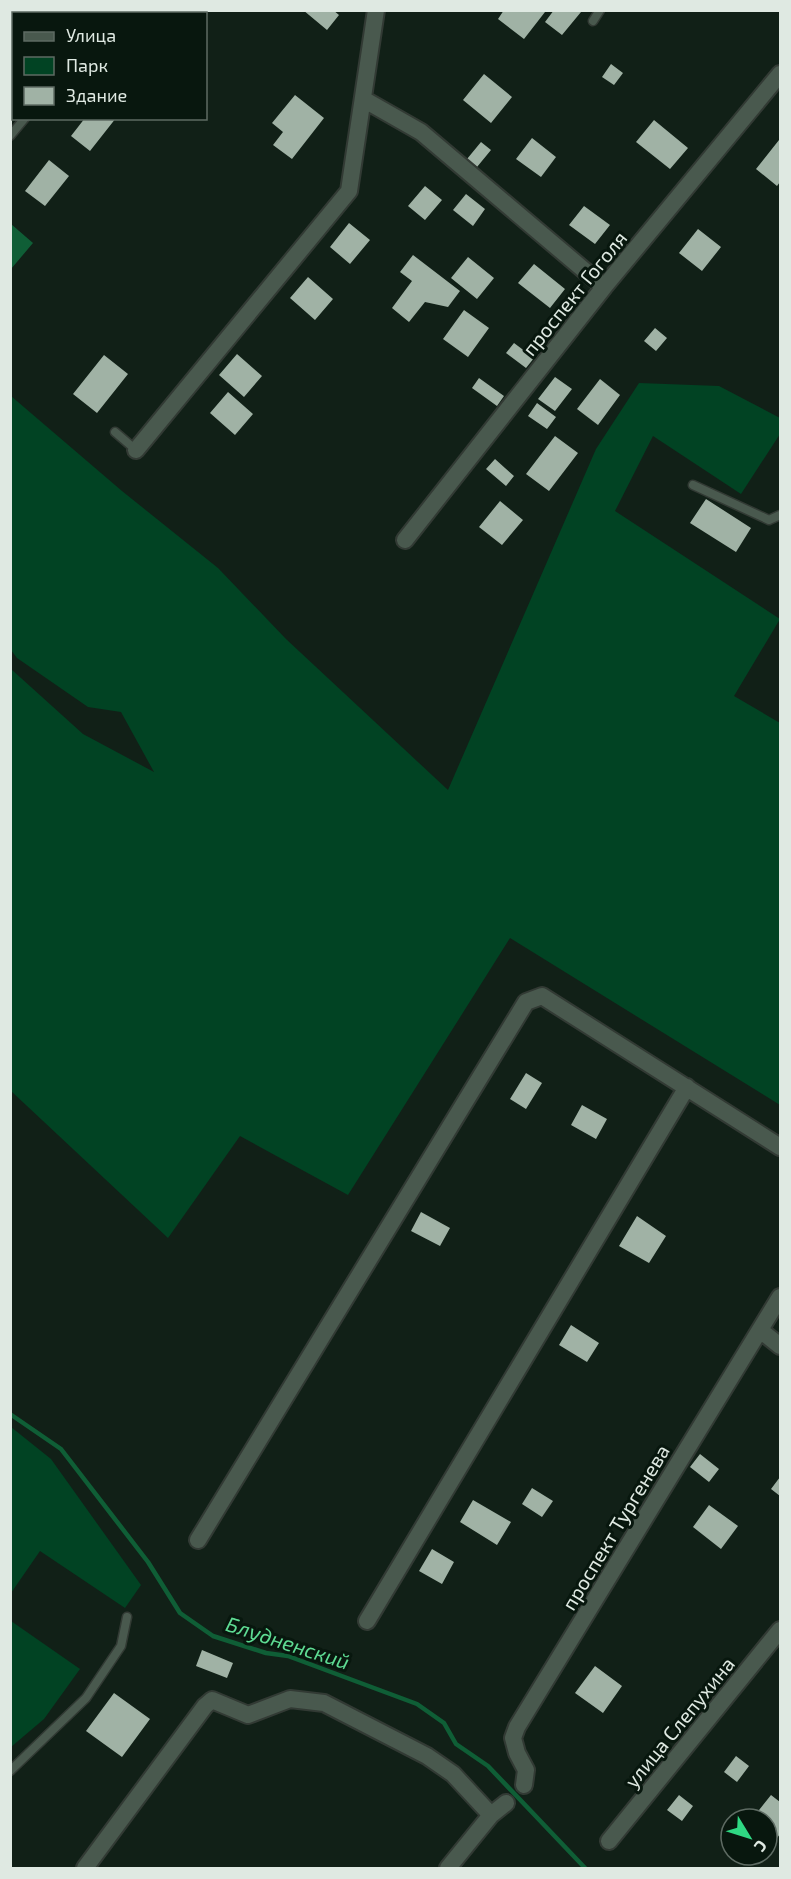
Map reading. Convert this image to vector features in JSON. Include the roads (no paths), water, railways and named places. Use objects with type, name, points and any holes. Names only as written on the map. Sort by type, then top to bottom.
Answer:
[{"type":"street","points":[[136,450],[350,191],[376,10]]},
{"type":"street","name":"проспект Гоголя","points":[[405,540],[604,287],[780,74]]},
{"type":"street","points":[[363,99],[421,132],[604,287]]},
{"type":"street","points":[[198,1540],[526,1002],[542,996],[780,1147]]},
{"type":"street","points":[[367,1621],[687,1088]]},
{"type":"street","name":"проспект Тургенева","points":[[524,1785],[526,1770],[513,1738],[517,1728],[780,1297]]},
{"type":"street","points":[[760,1330],[780,1346]]},
{"type":"street","name":"улица Слепухина","points":[[609,1841],[780,1630]]},
{"type":"street","points":[[85,1869],[205,1706],[212,1700],[248,1715],[290,1699],[324,1703],[427,1756],[453,1774],[492,1815]]},
{"type":"street","points":[[448,1869],[492,1815],[506,1803]]},
{"type":"lane","points":[[593,21],[600,10]]},
{"type":"lane","points":[[10,136],[23,120]]},
{"type":"lane","points":[[115,432],[136,450]]},
{"type":"lane","points":[[693,485],[769,520],[780,515]]},
{"type":"lane","points":[[10,1771],[86,1698],[121,1646],[127,1617]]},
{"type":"waterway","name":"Блудненский","points":[[10,1414],[61,1449],[148,1562],[180,1613],[213,1636],[266,1653],[288,1656],[417,1704],[444,1723],[456,1744],[488,1766],[585,1868]]}]
